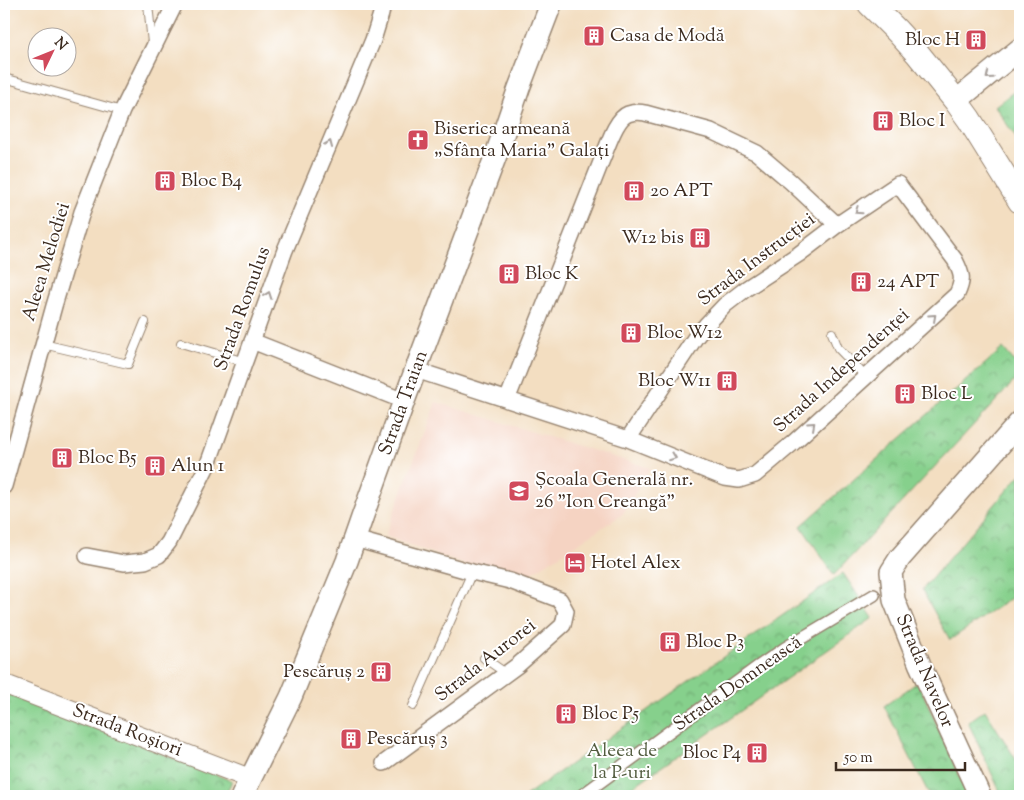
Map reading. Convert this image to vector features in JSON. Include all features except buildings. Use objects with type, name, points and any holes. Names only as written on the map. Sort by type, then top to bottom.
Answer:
[{"type":"main road","name":"Strada Traian","points":[[246,788],[290,697],[330,604],[551,4]]},
{"type":"main road","points":[[870,4],[897,30],[956,101],[1020,201]]},
{"type":"main road","points":[[956,101],[1020,49]]},
{"type":"main road","points":[[884,597],[891,572],[900,558],[1020,422]]},
{"type":"main road","name":"Strada Navelor","points":[[884,597],[920,665],[980,796]]},
{"type":"street","name":"Aleea Melodiei","points":[[4,486],[82,212],[122,111],[175,4]]},
{"type":"street","name":"Strada Romulus","points":[[87,556],[124,563],[145,561],[160,555],[169,542],[208,464],[285,250],[373,40],[382,14],[383,4]]},
{"type":"street","points":[[507,400],[605,152],[623,117],[636,112],[645,113],[710,131],[738,143],[762,157],[792,182],[837,225]]},
{"type":"street","name":"Strada Independenței","points":[[416,370],[628,440],[725,478],[739,480],[755,475],[958,294],[962,284],[961,273],[956,260],[898,184]]},
{"type":"street","name":"Strada Instrucției","points":[[628,440],[695,338],[726,305],[747,288],[898,184]]},
{"type":"street","points":[[252,341],[404,401]]},
{"type":"street","name":"Strada Aurorei","points":[[355,539],[510,581],[560,600],[566,612],[563,625],[518,665],[384,763]]},
{"type":"street","name":"Strada Domnească","points":[[581,796],[785,648],[884,597]]},
{"type":"street","name":"Strada Roșiori","points":[[4,684],[246,788]]},
{"type":"lane","points":[[148,4],[153,47]]},
{"type":"lane","points":[[4,78],[122,111]]},
{"type":"lane","points":[[43,344],[128,364],[144,322]]},
{"type":"lane","points":[[832,333],[838,348],[866,377]]},
{"type":"lane","points":[[181,343],[245,362]]},
{"type":"lane","points":[[413,706],[472,572]]},
{"type":"lane","points":[[484,658],[507,674]]},
{"type":"shaded area","name":"Școala Generală nr. 26 \"Ion Creangă\"","points":[[436,402],[650,468],[623,514],[518,582],[510,581],[385,536]]},
{"type":"green space","points":[[1020,87],[1020,144],[995,106]]},
{"type":"green space","points":[[1003,348],[1020,368],[1020,375],[834,575],[801,526]]},
{"type":"green space","points":[[1020,475],[1020,592],[950,640],[922,590]]},
{"type":"green space","name":"Aleea de la P-uri","points":[[843,573],[873,618],[620,796],[525,796]]},
{"type":"green space","points":[[918,682],[968,796],[930,796],[884,706]]},
{"type":"green space","points":[[4,692],[232,781],[225,796],[4,796]]},
{"type":"green space","points":[[985,710],[1020,766],[1020,796],[1002,796],[968,722]]},
{"type":"place","name":"Casa de Modă","points":[[594,36]]},
{"type":"place","name":"Bloc H","points":[[976,40]]},
{"type":"place","name":"Bloc I","points":[[883,121]]},
{"type":"place","name":"Biserica armeană „Sfânta Maria” Galați","points":[[418,140]]},
{"type":"place","name":"Bloc B4","points":[[165,181]]},
{"type":"place","name":"20 APT","points":[[634,191]]},
{"type":"place","name":"W12 bis","points":[[700,238]]},
{"type":"place","name":"Bloc K","points":[[509,274]]},
{"type":"place","name":"24 APT","points":[[861,282]]},
{"type":"place","name":"Bloc W12","points":[[631,333]]},
{"type":"place","name":"Bloc W11","points":[[727,381]]},
{"type":"place","name":"Bloc L","points":[[905,394]]},
{"type":"place","name":"Bloc B5","points":[[62,458]]},
{"type":"place","name":"Alun 1","points":[[155,466]]},
{"type":"place","name":"Școala Generală nr. 26 \"Ion Creangă\"","points":[[519,491]]},
{"type":"place","name":"Hotel Alex","points":[[575,563]]},
{"type":"place","name":"Bloc P3","points":[[670,642]]},
{"type":"place","name":"Pescăruș 2","points":[[381,672]]},
{"type":"place","name":"Bloc P5","points":[[566,714]]},
{"type":"place","name":"Pescăruș 3","points":[[351,739]]},
{"type":"place","name":"Bloc P4","points":[[757,753]]}]
